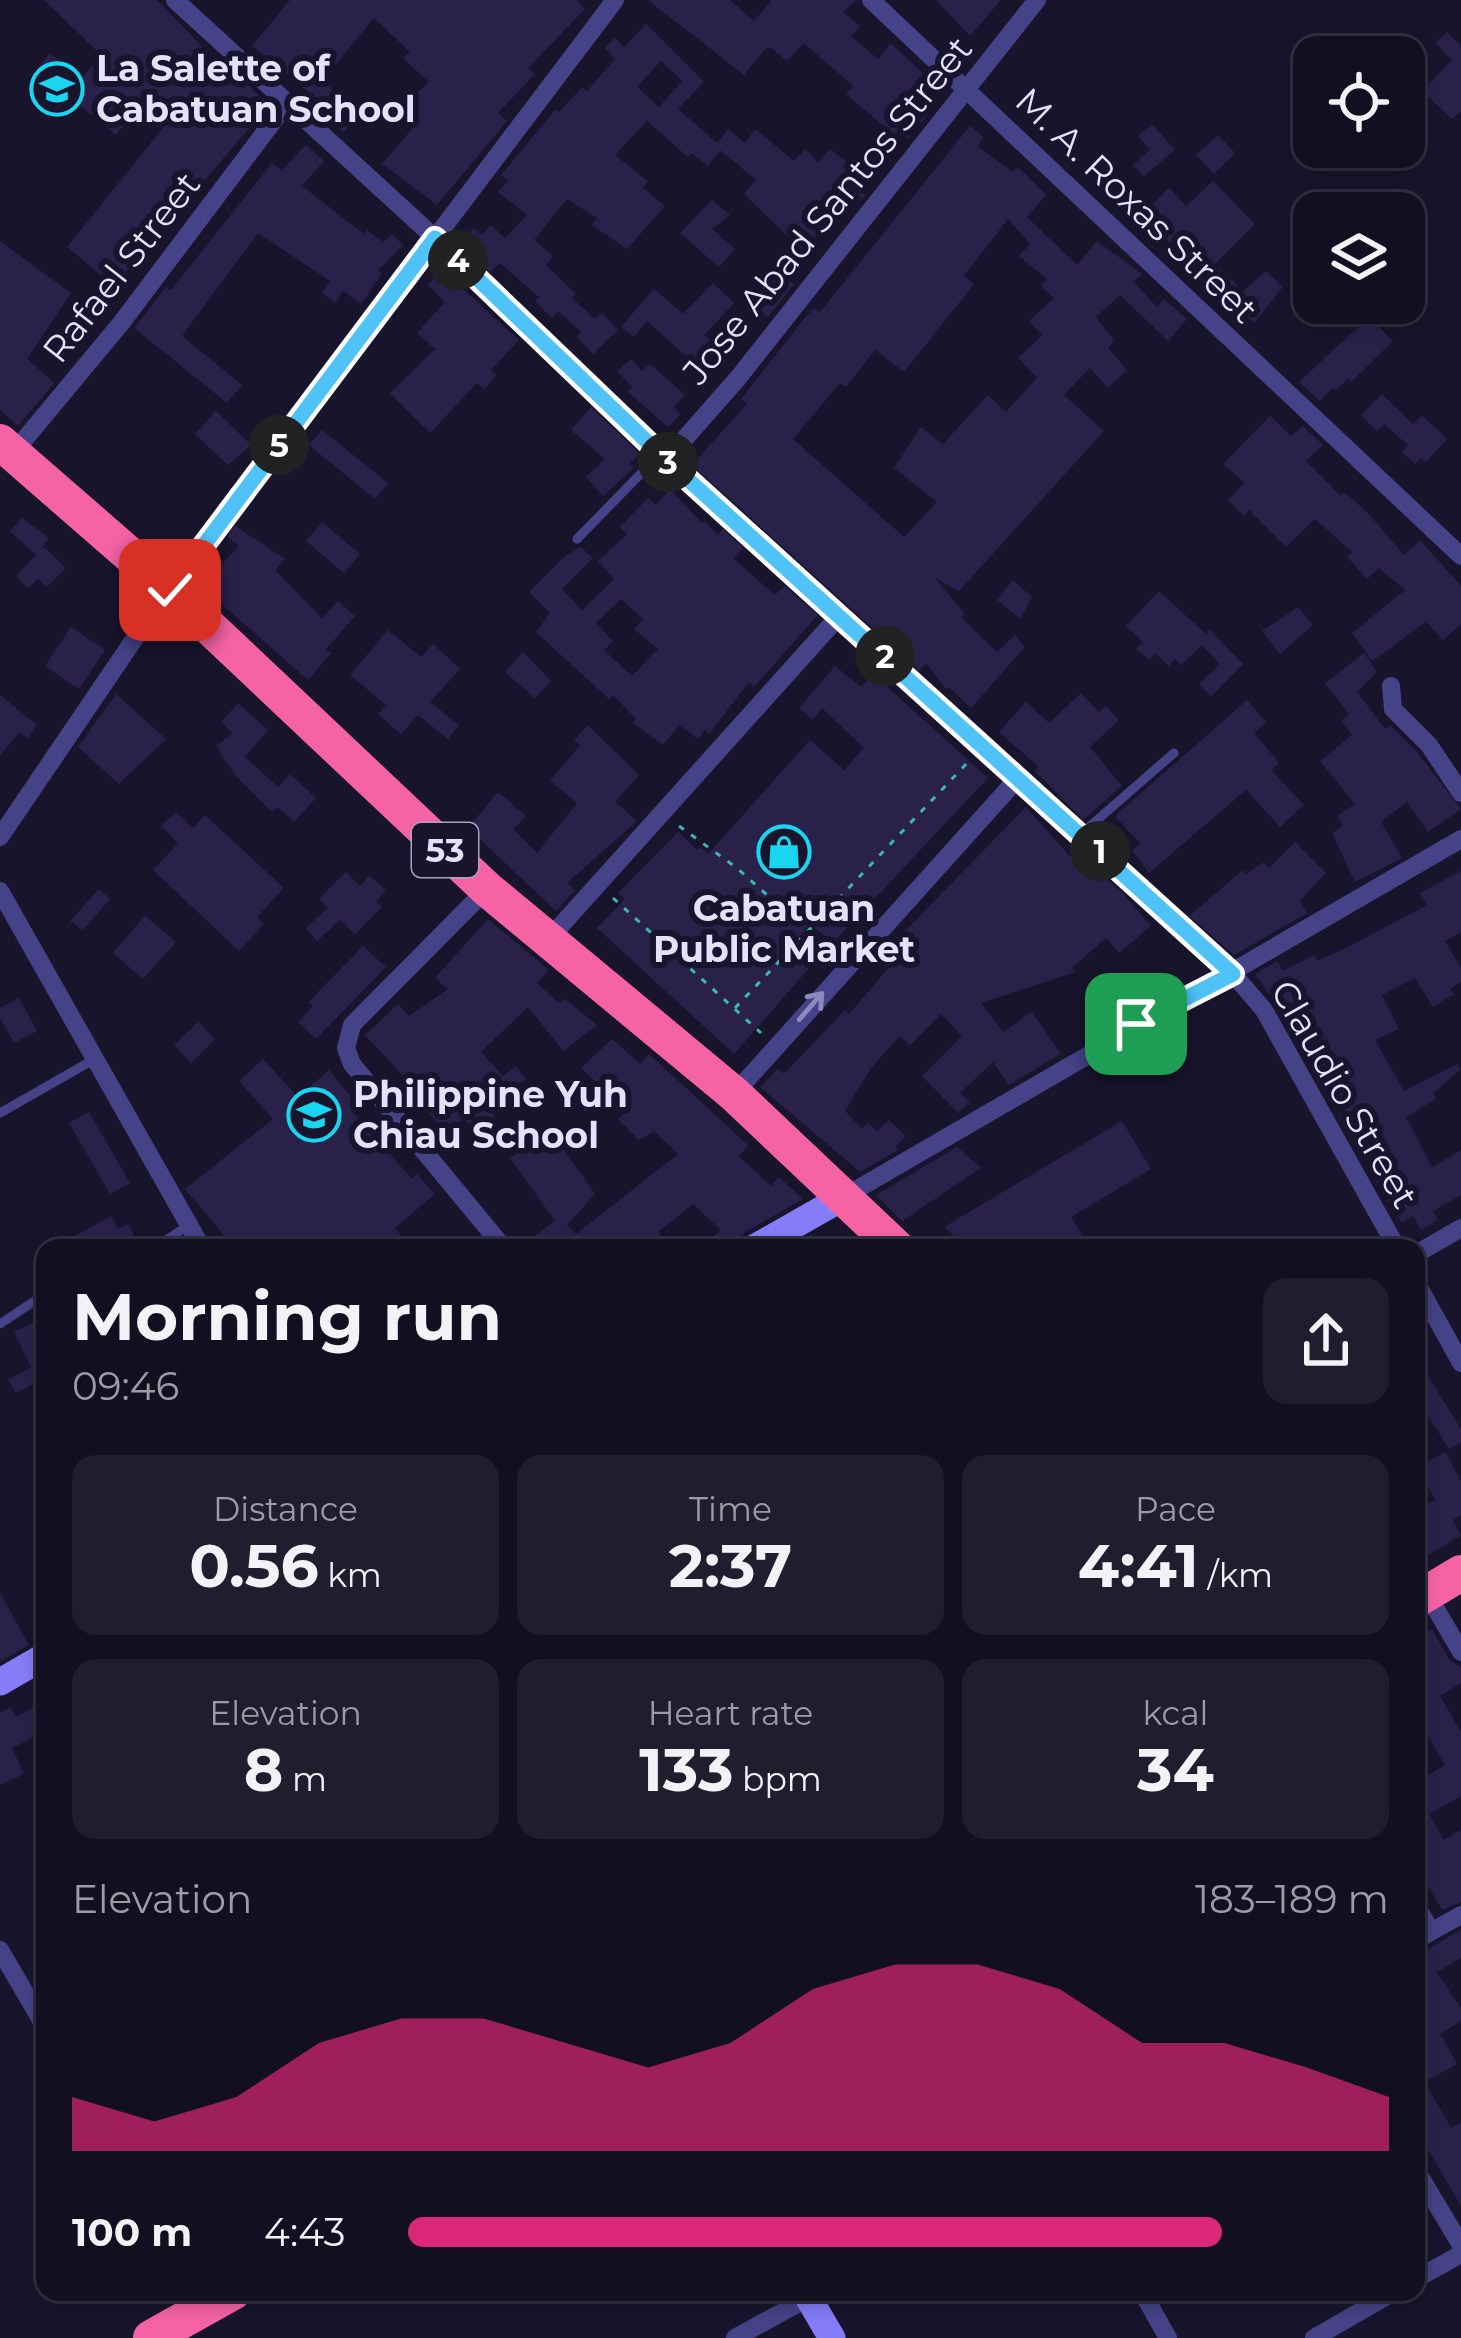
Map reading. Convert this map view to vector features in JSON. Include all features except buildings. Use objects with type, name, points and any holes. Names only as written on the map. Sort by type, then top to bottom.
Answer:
[{"type":"highway","name":"53","points":[[5,454],[170,590],[487,890],[734,1094],[887,1239]]},
{"type":"highway","points":[[1425,1595],[1461,1573]]},
{"type":"highway","points":[[151,2338],[208,2301]]},
{"type":"street","name":"Claudio Street","points":[[175,0],[435,238],[663,457],[1233,974],[1264,1010],[1392,1239]]},
{"type":"street","points":[[0,838],[170,590],[615,0]]},
{"type":"street","name":"M. A. Roxas Street","points":[[871,0],[1461,556]]},
{"type":"street","name":"Jose Abad Santos Street","points":[[663,457],[738,378],[1037,0]]},
{"type":"street","name":"Rafael Street","points":[[5,454],[287,104]]},
{"type":"street","points":[[546,942],[840,615]]},
{"type":"street","points":[[1391,686],[1393,710],[1429,745],[1461,793]]},
{"type":"street","points":[[734,1094],[1018,778]]},
{"type":"street","points":[[770,1239],[1461,839]]},
{"type":"street","points":[[487,890],[352,1025],[346,1048],[352,1064],[497,1239]]},
{"type":"street","points":[[0,891],[197,1239]]},
{"type":"street","points":[[1425,1249],[1461,1228]]},
{"type":"street","points":[[1425,1298],[1461,1363]]},
{"type":"street","points":[[1425,1602],[1461,1652]]},
{"type":"street","points":[[0,1682],[36,1660]]},
{"type":"street","points":[[1425,1935],[1461,1915]]},
{"type":"street","points":[[0,1951],[36,2012]]},
{"type":"street","points":[[1425,2186],[1461,2249],[1425,2273]]},
{"type":"street","points":[[735,2338],[798,2301]]},
{"type":"street","points":[[814,2301],[832,2338]]},
{"type":"street","points":[[1147,2301],[1168,2338]]},
{"type":"street","points":[[1322,2336],[1379,2301]]},
{"type":"lane","points":[[577,539],[663,457]]},
{"type":"lane","points":[[1082,834],[1174,753]]},
{"type":"lane","points":[[0,1113],[93,1060]]},
{"type":"lane","points":[[168,1239],[189,1226]]},
{"type":"lane","points":[[0,1324],[36,1300]]},
{"type":"path","points":[[735,1008],[983,746]]},
{"type":"path","points":[[663,814],[737,868],[846,966]]},
{"type":"path","points":[[598,885],[776,1046]]},
{"type":"place","name":"La Salette of Cabatuan School","points":[[57,89]]},
{"type":"place","name":"Cabatuan Public Market","points":[[784,852]]},
{"type":"place","name":"Philippine Yuh Chiau School","points":[[314,1115]]},
{"type":"route","points":[[170,590],[435,238],[660,454],[1233,974],[1136,1024]]}]
